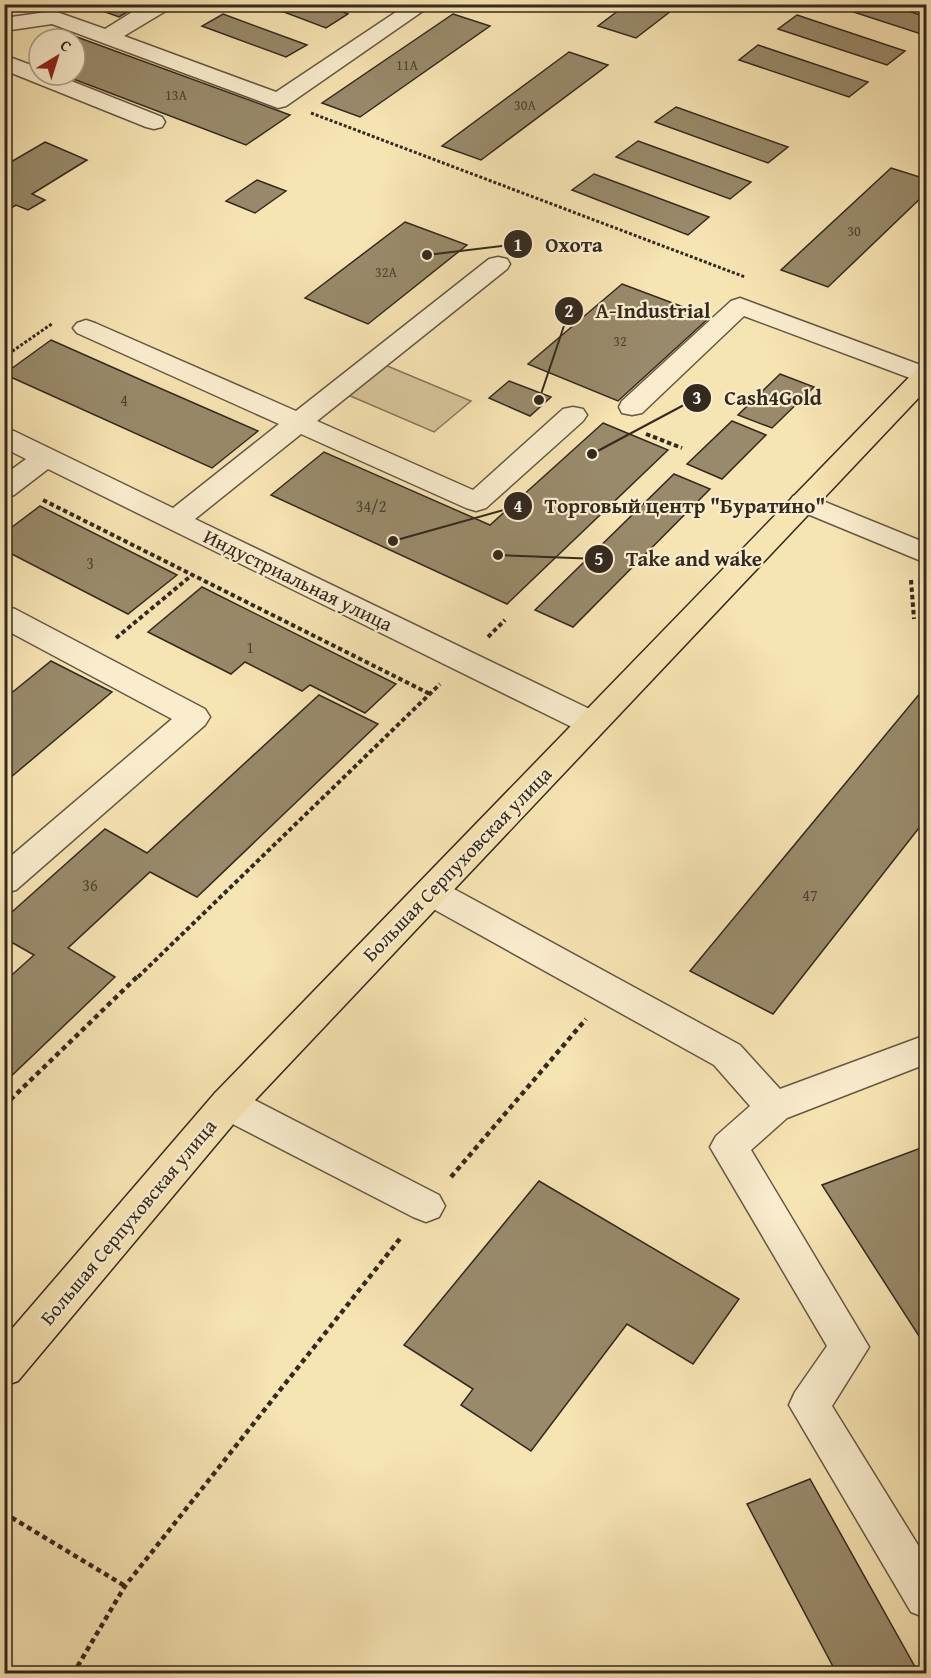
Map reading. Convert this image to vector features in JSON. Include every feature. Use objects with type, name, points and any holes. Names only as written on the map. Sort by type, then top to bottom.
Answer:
[{"type":"main road","name":"Большая Серпуховская улица","points":[[4,1368],[228,1104],[926,376]]},
{"type":"street","points":[[4,23],[34,4]]},
{"type":"street","points":[[106,37],[160,4]]},
{"type":"street","points":[[4,23],[54,17],[278,101],[423,4]]},
{"type":"street","points":[[4,62],[154,122]]},
{"type":"street","points":[[176,520],[498,264]]},
{"type":"street","points":[[632,407],[740,306],[926,376]]},
{"type":"street","points":[[86,328],[476,502],[573,415]]},
{"type":"street","name":"Индустриальная улица","points":[[4,437],[591,723]]},
{"type":"street","points":[[8,487],[46,457]]},
{"type":"street","points":[[803,502],[927,554]]},
{"type":"street","points":[[4,616],[194,717],[4,881]]},
{"type":"street","points":[[431,892],[727,1055],[774,1107]]},
{"type":"street","points":[[927,1049],[774,1107],[729,1147],[849,1347],[809,1405],[927,1597]]},
{"type":"street","points":[[228,1104],[426,1206]]},
{"type":"path","points":[[278,101],[749,278]]},
{"type":"path","points":[[4,357],[62,317],[86,328]]},
{"type":"path","points":[[8,487],[192,575],[430,694]]},
{"type":"path","points":[[89,661],[192,575]]},
{"type":"path","points":[[4,1107],[505,620]]},
{"type":"path","points":[[73,1674],[125,1586],[426,1206],[610,991]]},
{"type":"path","points":[[4,1513],[125,1586]]},
{"type":"shaded area","points":[[385,365],[471,401],[434,432],[348,395]]},
{"type":"building","points":[[86,4],[140,4],[119,17],[86,5]]},
{"type":"building","points":[[263,4],[323,4],[348,14],[326,28]]},
{"type":"building","points":[[627,4],[680,4],[636,38],[598,26]]},
{"type":"building","points":[[829,4],[888,4],[926,17],[926,29],[921,34]]},
{"type":"building","points":[[223,14],[307,45],[286,57],[202,26]]},
{"type":"building","points":[[453,14],[490,26],[360,117],[322,103]]},
{"type":"building","points":[[797,15],[905,51],[887,65],[778,29]]},
{"type":"building","points":[[87,41],[290,115],[246,145],[87,84]]},
{"type":"building","points":[[758,45],[868,82],[849,97],[739,60]]},
{"type":"building","points":[[569,52],[608,65],[481,160],[442,146]]},
{"type":"building","points":[[676,107],[788,147],[768,163],[655,122]]},
{"type":"building","points":[[638,141],[751,182],[730,199],[616,157]]},
{"type":"building","points":[[45,142],[87,160],[32,194],[45,200],[28,210],[16,205],[4,212],[4,166]]},
{"type":"building","points":[[891,168],[926,179],[926,193],[828,287],[781,270]]},
{"type":"building","points":[[594,174],[709,217],[688,235],[572,190]]},
{"type":"building","points":[[257,180],[286,191],[255,213],[226,201]]},
{"type":"building","points":[[405,222],[467,245],[368,324],[305,298]]},
{"type":"building","points":[[622,284],[710,317],[618,401],[528,364]]},
{"type":"building","points":[[51,340],[258,431],[212,468],[4,374]]},
{"type":"building","points":[[780,374],[814,387],[772,428],[738,415]]},
{"type":"building","points":[[509,381],[551,397],[530,416],[489,398]]},
{"type":"building","points":[[732,421],[766,435],[722,479],[687,464]]},
{"type":"building","points":[[603,423],[668,450],[507,604],[271,495],[324,452],[490,525]]},
{"type":"building","points":[[674,474],[710,489],[573,627],[535,610]]},
{"type":"building","points":[[40,506],[177,575],[128,614],[4,550],[4,533]]},
{"type":"building","points":[[202,587],[396,684],[365,713],[310,685],[302,691],[245,662],[231,674],[148,632]]},
{"type":"building","points":[[51,661],[112,692],[4,783],[4,699]]},
{"type":"building","points":[[926,686],[926,819],[773,1014],[690,971]]},
{"type":"building","points":[[319,695],[378,724],[197,897],[150,872],[68,948],[115,977],[4,1083],[4,982],[34,955],[4,938],[4,919],[105,829],[147,853]]},
{"type":"building","points":[[926,1146],[926,1347],[822,1185]]},
{"type":"building","points":[[539,1181],[739,1299],[693,1364],[627,1324],[531,1451],[461,1405],[473,1389],[404,1345]]},
{"type":"building","points":[[810,1479],[919,1674],[837,1674],[747,1504]]},
{"type":"place","name":"Охота","points":[[427,255]]},
{"type":"place","name":"A-Industrial","points":[[539,400]]},
{"type":"place","name":"Cash4Gold","points":[[592,454]]},
{"type":"place","name":"Торговый центр \"Буратино\"","points":[[393,541]]},
{"type":"place","name":"Take and wake","points":[[498,555]]}]
